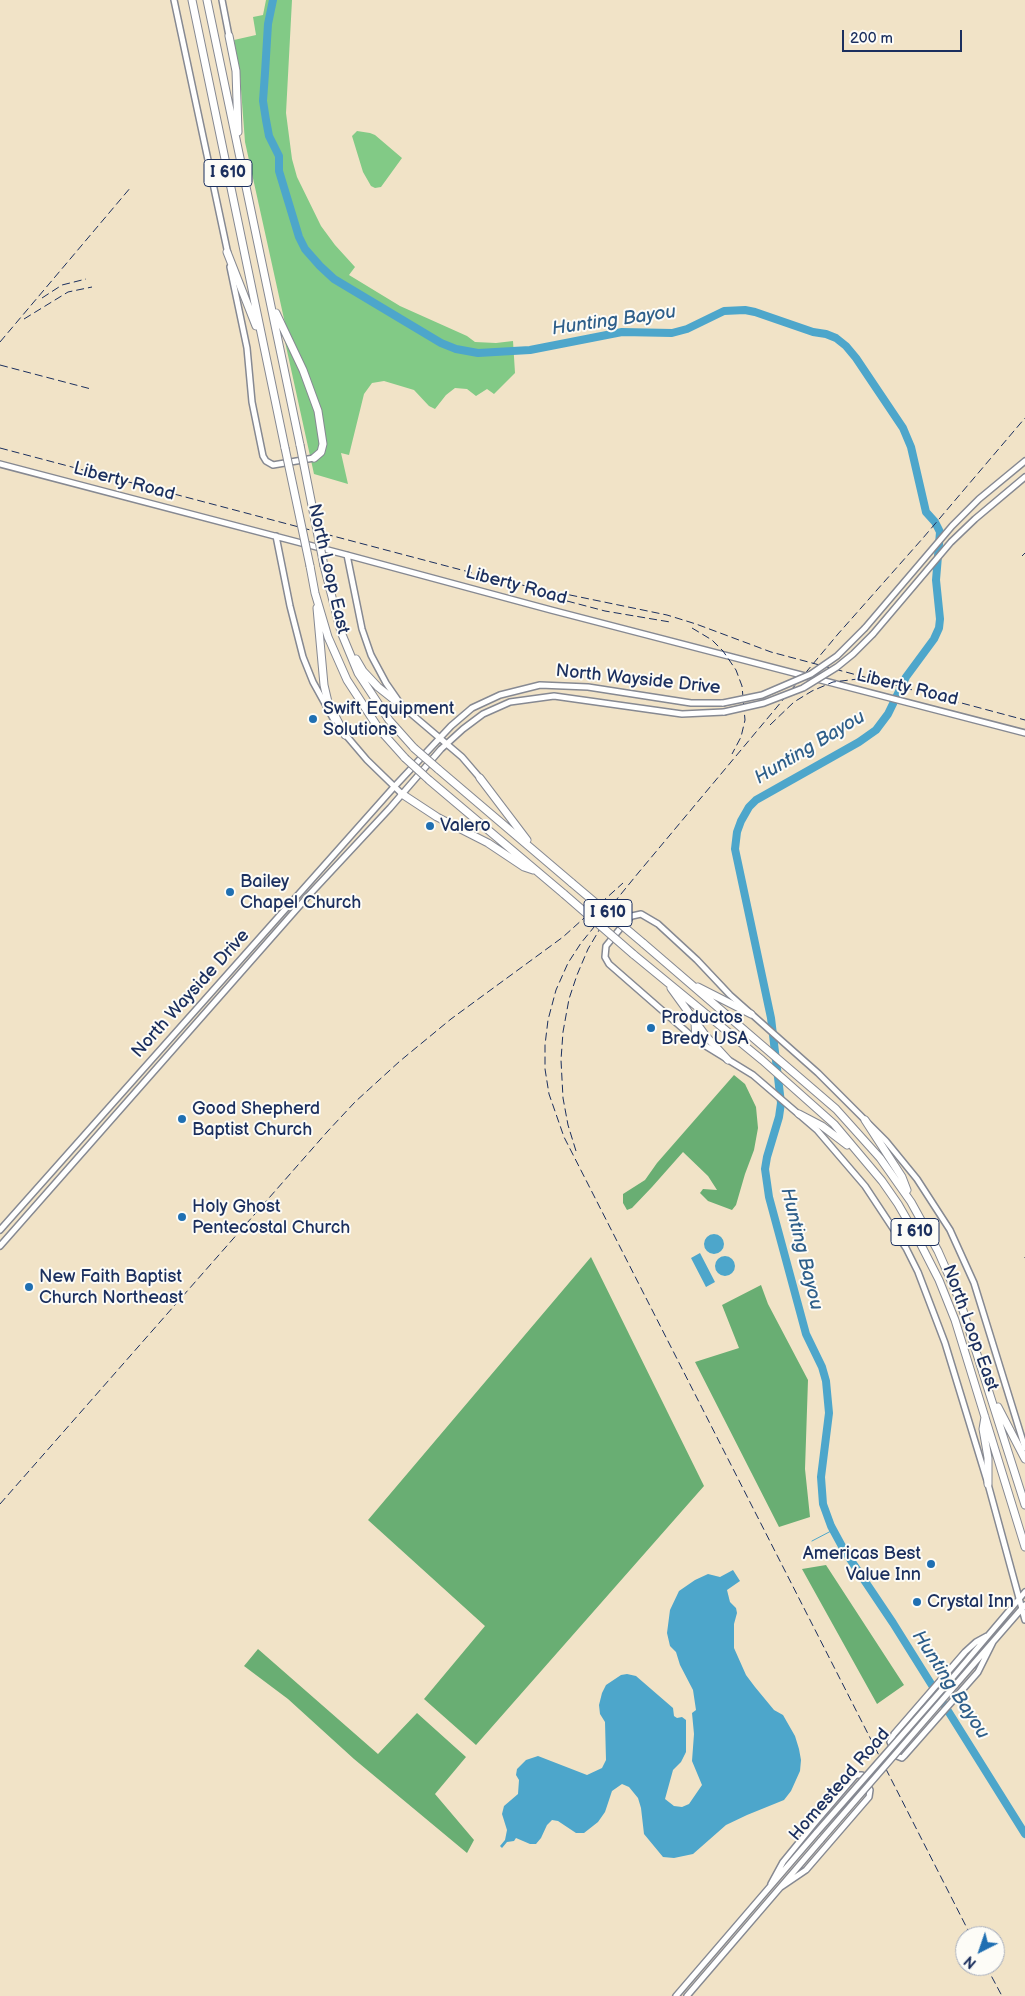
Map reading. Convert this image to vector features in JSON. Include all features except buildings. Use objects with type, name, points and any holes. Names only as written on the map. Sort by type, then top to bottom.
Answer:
[{"type":"highway","name":"North Loop East","points":[[192,0],[315,593],[328,637],[347,680],[370,718],[405,758],[633,954],[790,1084],[834,1124],[882,1181],[917,1237],[939,1280],[956,1320],[1025,1547]]},
{"type":"highway","name":"North Loop East","points":[[207,0],[324,566],[341,632],[349,654],[367,690],[389,720],[414,748],[829,1103],[880,1158],[911,1202],[938,1251],[960,1301],[1025,1505]]},
{"type":"highway","points":[[229,36],[236,71],[238,95],[238,145]]},
{"type":"highway","points":[[227,252],[264,346]]},
{"type":"highway","points":[[269,299],[303,370],[318,411],[324,444],[321,452],[314,458]]},
{"type":"highway","points":[[315,593],[324,685],[328,702],[345,735]]},
{"type":"highway","points":[[341,632],[363,671],[378,687],[402,706]]},
{"type":"highway","points":[[480,778],[533,848]]},
{"type":"highway","points":[[402,794],[437,817],[488,843],[524,867],[537,872]]},
{"type":"highway","points":[[665,979],[692,1018],[714,1046],[728,1060]]},
{"type":"highway","points":[[686,980],[751,1014]]},
{"type":"highway","points":[[692,1018],[696,1026],[696,1040]]},
{"type":"highway","points":[[799,1114],[822,1126],[860,1154]]},
{"type":"highway","points":[[865,1120],[902,1177],[911,1202]]},
{"type":"highway","points":[[989,1392],[1025,1459]]},
{"type":"highway","points":[[986,1414],[983,1429],[988,1458],[988,1484]]},
{"type":"main road","points":[[174,0],[247,348],[252,402],[263,456],[273,465],[314,458]]},
{"type":"main road","points":[[222,0],[229,36]]},
{"type":"main road","name":"North Wayside Drive","points":[[0,1230],[394,787],[439,738],[472,708],[500,694],[540,685],[588,686],[691,703],[723,703],[762,696],[804,678],[837,656],[865,628],[952,526],[979,499],[1025,462]]},
{"type":"main road","name":"Liberty Road","points":[[0,464],[1025,733]]},
{"type":"main road","name":"North Wayside Drive","points":[[0,1246],[309,895],[446,744],[483,714],[510,702],[534,697],[554,696],[682,714],[724,712],[764,703],[803,688],[837,667],[857,650],[873,634],[926,569],[951,542],[974,519],[1025,478]]},
{"type":"main road","points":[[276,536],[291,614],[312,682],[330,714],[345,735],[367,760],[402,794]]},
{"type":"main road","points":[[347,554],[362,629],[371,656],[386,684],[402,706],[462,757],[480,778]]},
{"type":"main road","points":[[1025,1448],[974,1283],[963,1256],[941,1214],[917,1179],[886,1141],[818,1072],[751,1014],[658,924],[645,915],[632,916],[608,943],[605,950],[606,961],[696,1040],[753,1075],[799,1114],[849,1165],[888,1217],[906,1248],[918,1272],[945,1343],[988,1484],[1025,1620]]},
{"type":"main road","name":"Homestead Road","points":[[676,1996],[1025,1592]]},
{"type":"main road","name":"Homestead Road","points":[[687,1996],[1023,1607]]},
{"type":"main road","points":[[987,1636],[972,1646],[891,1738],[891,1745],[897,1756],[902,1758],[904,1756],[958,1695],[982,1665],[993,1642]]},
{"type":"main road","points":[[771,1884],[783,1862],[854,1776],[862,1775],[870,1790],[869,1796],[802,1874],[781,1887]]},
{"type":"green space","points":[[266,0],[292,0],[286,113],[292,159],[297,177],[321,226],[355,267],[349,275],[400,306],[467,336],[475,342],[496,343],[513,341],[515,373],[494,394],[487,389],[476,396],[467,389],[455,388],[446,395],[435,409],[429,406],[414,390],[384,381],[372,383],[364,394],[349,455],[341,453],[348,484],[314,474],[284,337],[286,328],[245,142],[240,76],[234,40],[256,35],[253,17],[263,15]]},
{"type":"green space","points":[[357,131],[375,135],[402,158],[381,187],[375,188],[371,186],[363,172],[352,136]]},
{"type":"green space","points":[[734,1075],[745,1084],[756,1107],[758,1128],[754,1150],[736,1205],[732,1210],[708,1201],[700,1193],[703,1189],[717,1190],[708,1176],[683,1152],[632,1208],[627,1210],[623,1203],[623,1194],[645,1180],[657,1163]]},
{"type":"green space","points":[[591,1257],[704,1486],[476,1745],[424,1699],[485,1626],[368,1520]]},
{"type":"green space","points":[[761,1285],[768,1304],[808,1380],[805,1469],[810,1517],[779,1527],[695,1362],[739,1348],[722,1305]]},
{"type":"green space","points":[[826,1565],[904,1685],[877,1704],[802,1569]]},
{"type":"green space","points":[[258,1649],[378,1754],[417,1713],[466,1757],[435,1794],[474,1840],[467,1853],[354,1759],[288,1699],[244,1666]]},
{"type":"water","points":[[714,1234],[721,1237],[724,1244],[721,1251],[714,1254],[707,1251],[704,1244],[707,1237]]},
{"type":"water","points":[[700,1253],[715,1282],[706,1287],[691,1258]]},
{"type":"water","points":[[725,1256],[732,1259],[735,1266],[732,1273],[725,1276],[718,1273],[715,1266],[718,1259]]},
{"type":"water","points":[[733,1570],[740,1581],[727,1590],[730,1602],[736,1608],[737,1613],[734,1624],[734,1648],[746,1675],[774,1710],[783,1715],[795,1736],[799,1749],[800,1771],[791,1791],[784,1800],[726,1825],[693,1854],[674,1858],[663,1857],[644,1834],[638,1798],[629,1787],[622,1784],[612,1791],[605,1812],[598,1822],[584,1833],[576,1833],[558,1821],[552,1820],[536,1844],[530,1844],[516,1838],[514,1841],[507,1842],[502,1848],[500,1846],[505,1840],[507,1830],[502,1814],[504,1806],[518,1794],[519,1780],[516,1775],[517,1769],[526,1760],[538,1756],[587,1775],[602,1768],[606,1760],[605,1722],[600,1714],[599,1705],[606,1685],[621,1675],[636,1676],[673,1708],[674,1716],[677,1718],[682,1717],[686,1720],[686,1752],[681,1762],[673,1770],[665,1799],[674,1806],[682,1807],[689,1804],[702,1785],[692,1761],[694,1734],[692,1713],[696,1710],[693,1690],[680,1665],[676,1652],[670,1646],[667,1633],[670,1610],[679,1591],[695,1580],[708,1574],[720,1577]]},
{"type":"waterway","name":"Hunting Bayou","points":[[273,0],[268,24],[263,101],[269,136],[279,156],[279,171],[299,237],[305,249],[334,279],[441,343],[456,349],[478,353],[530,350],[622,332],[672,333],[687,329],[724,311],[745,310],[755,312],[813,332],[826,334],[836,338],[846,346],[903,428],[911,447],[926,512],[935,522],[940,532],[936,580],[940,619],[939,628],[934,639],[906,677],[888,714],[876,730],[859,742],[756,800],[749,807],[741,821],[737,832],[735,849],[771,1018],[781,1103],[765,1169],[769,1197],[806,1334],[822,1367],[826,1381],[829,1413],[821,1477],[823,1504],[831,1526],[844,1550],[893,1623],[1025,1834]]},
{"type":"waterway","points":[[812,1541],[833,1530]]},
{"type":"railway","points":[[0,342],[131,187]]},
{"type":"railway","points":[[42,298],[62,285],[86,279]]},
{"type":"railway","points":[[24,319],[68,292],[92,287]]},
{"type":"railway","points":[[0,365],[91,389]]},
{"type":"railway","points":[[966,1926],[564,1137],[549,1094],[545,1069],[545,1045],[548,1020],[556,990],[568,963],[581,943],[838,634],[1025,418]]},
{"type":"railway","points":[[0,448],[507,582],[667,615],[771,652],[1025,720]]},
{"type":"railway","points":[[1022,556],[1025,553]]},
{"type":"railway","points":[[567,601],[605,611],[670,622]]},
{"type":"railway","points":[[692,628],[712,640],[723,651],[736,670],[742,686],[745,720],[741,737],[732,754]]},
{"type":"railway","points":[[770,725],[794,702],[812,691],[833,682],[858,679]]},
{"type":"railway","points":[[0,1504],[355,1102],[400,1061],[451,1019],[563,937],[623,883]]},
{"type":"railway","points":[[576,1151],[568,1125],[563,1098],[561,1060],[563,1032],[569,999],[577,975],[588,949],[601,927]]},
{"type":"railway","points":[[991,1976],[1002,1996]]},
{"type":"place","name":"Swift Equipment Solutions","points":[[313,719]]},
{"type":"place","name":"Valero","points":[[430,826]]},
{"type":"place","name":"Bailey Chapel Church","points":[[230,892]]},
{"type":"place","name":"Productos Bredy USA","points":[[651,1028]]},
{"type":"place","name":"Good Shepherd Baptist Church","points":[[182,1119]]},
{"type":"place","name":"Holy Ghost Pentecostal Church","points":[[182,1217]]},
{"type":"place","name":"New Faith Baptist Church Northeast","points":[[29,1287]]},
{"type":"place","name":"Americas Best Value Inn","points":[[931,1564]]},
{"type":"place","name":"Crystal Inn","points":[[917,1602]]}]
